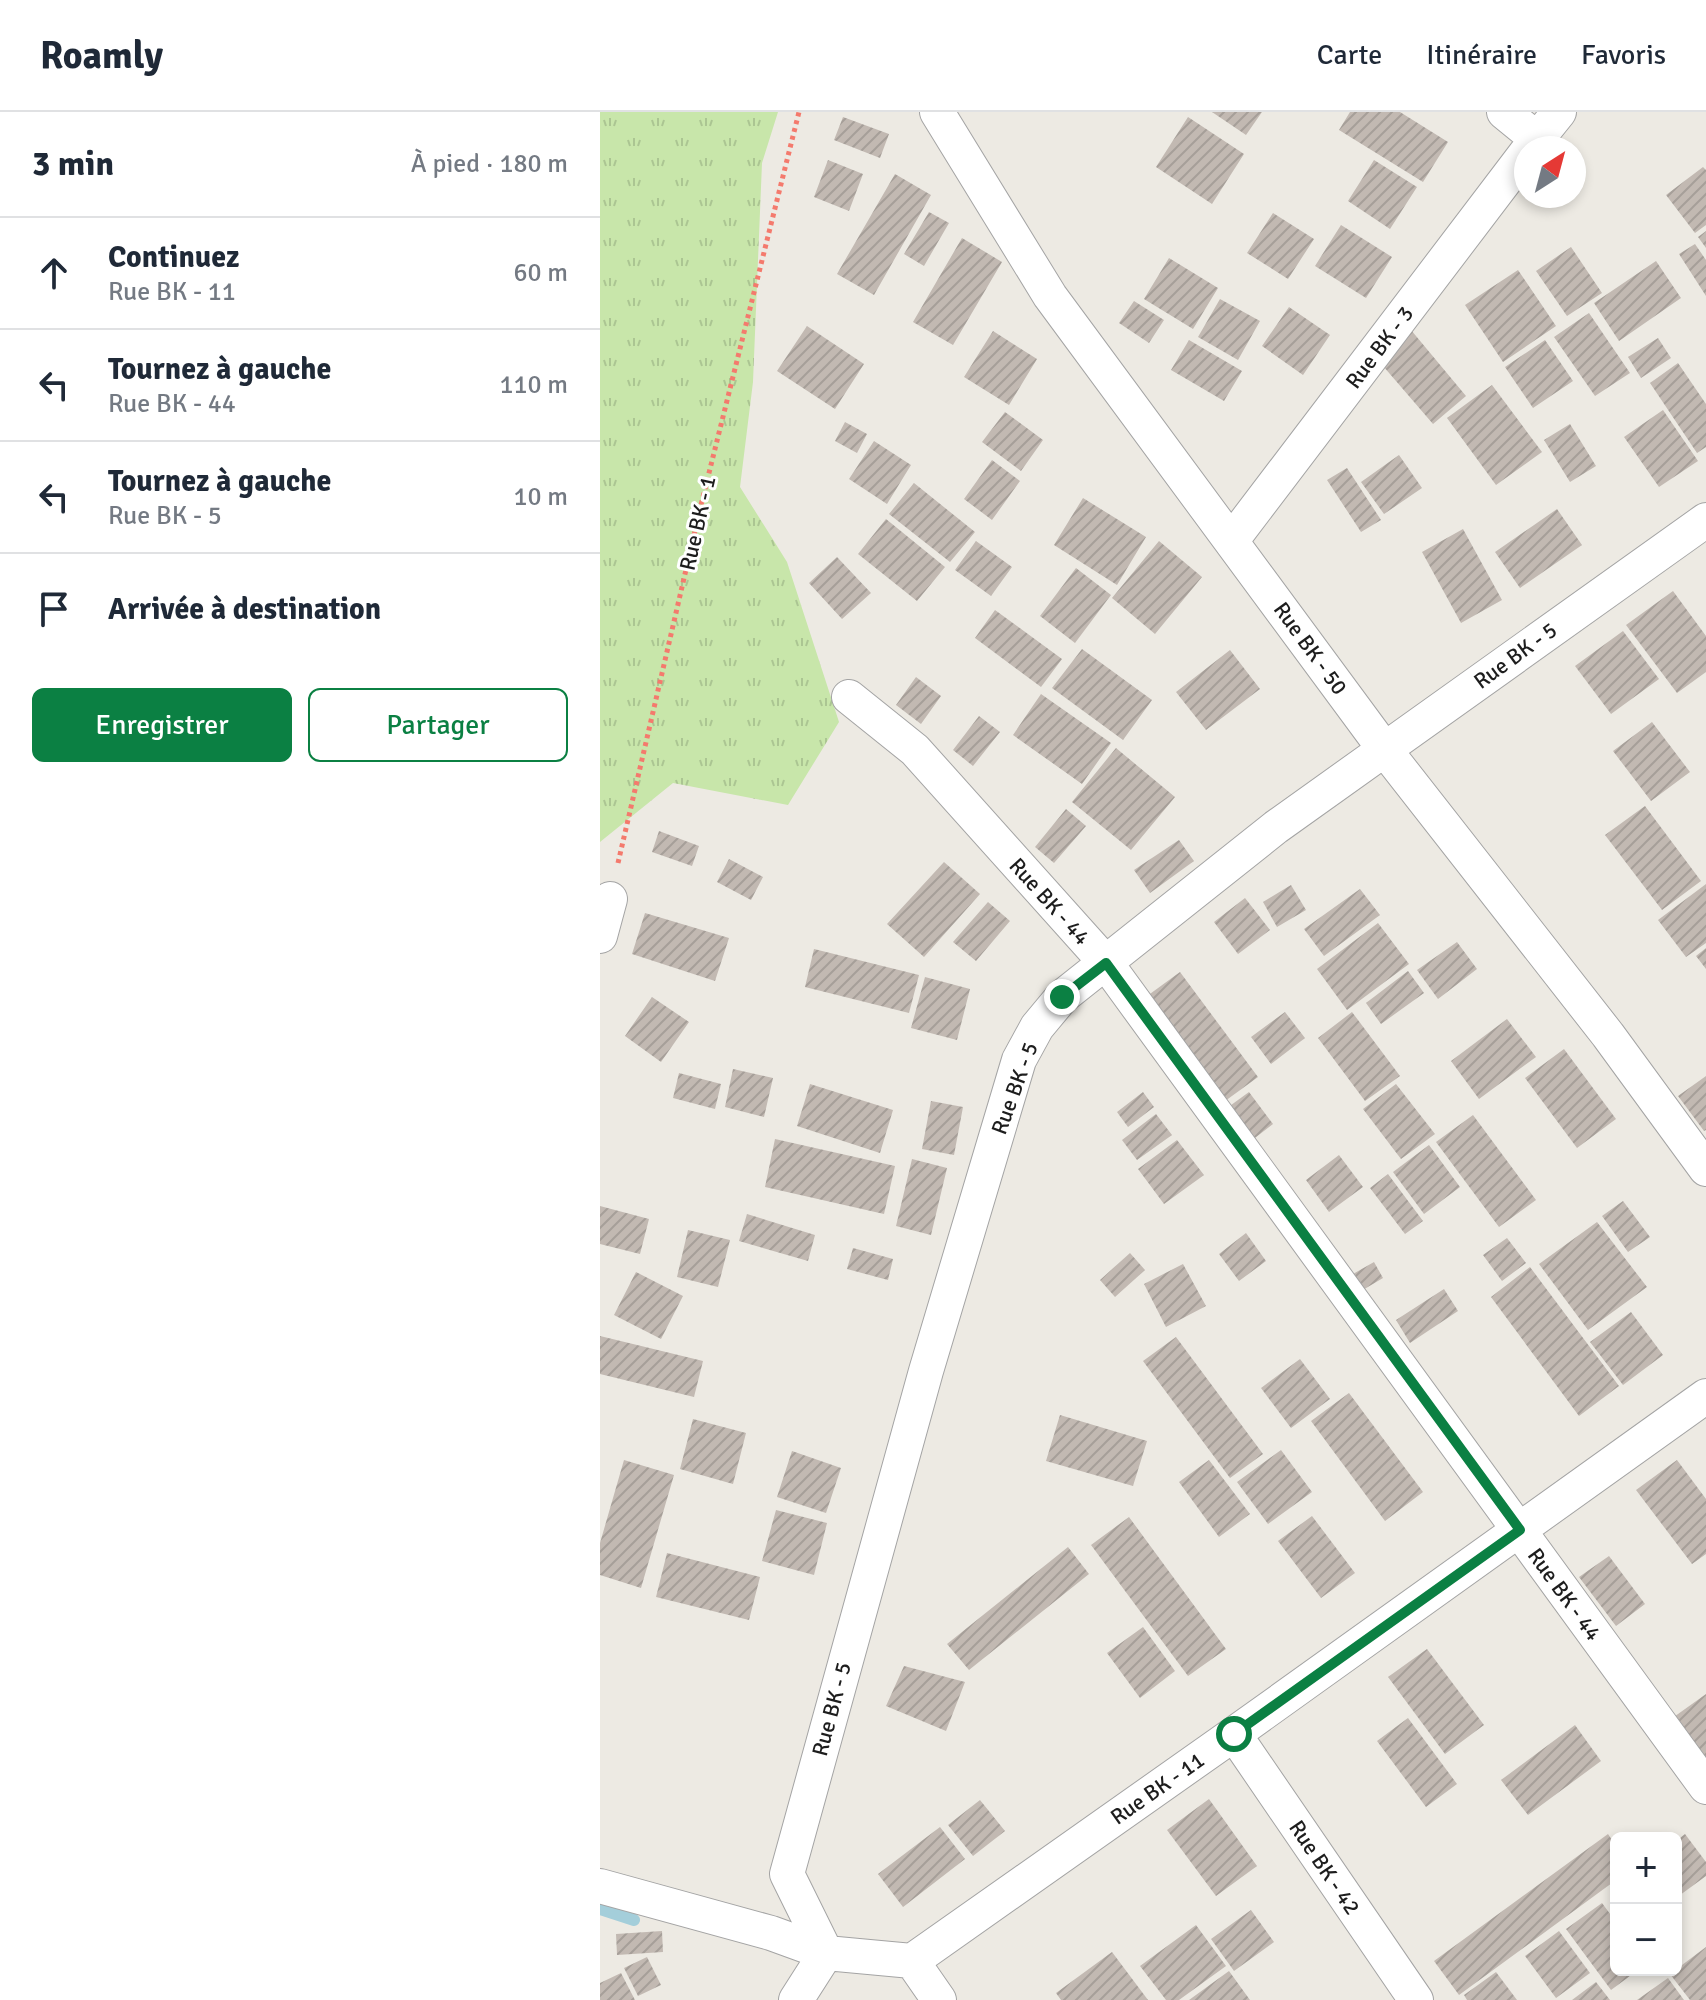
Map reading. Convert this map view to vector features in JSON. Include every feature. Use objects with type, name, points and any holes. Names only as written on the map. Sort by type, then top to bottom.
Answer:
[{"type":"street","name":"Rue BK - 50","points":[[937,112],[1050,296],[1385,750],[1608,1035],[1706,1169]]},
{"type":"street","points":[[1504,112],[1523,136]]},
{"type":"street","name":"Rue BK - 3","points":[[1540,136],[1559,112]]},
{"type":"street","name":"Rue BK - 3","points":[[1232,540],[1514,169]]},
{"type":"street","name":"Rue BK - 5","points":[[826,1953],[787,1874],[921,1386],[1019,1060],[1037,1027],[1062,997],[1276,827],[1703,529]]},
{"type":"street","name":"Rue BK - 44","points":[[849,697],[915,750],[1106,963],[1706,1787]]},
{"type":"street","points":[[600,936],[610,899]]},
{"type":"street","name":"Rue BK - 11","points":[[912,1961],[1706,1396]]},
{"type":"street","name":"Rue BK - 42","points":[[1234,1734],[1416,2000]]},
{"type":"street","points":[[600,1886],[771,1933],[826,1953],[912,1961],[939,2000]]},
{"type":"street","points":[[796,2000],[826,1953]]},
{"type":"path","name":"Rue BK - 1","points":[[610,899],[701,505],[799,112]]},
{"type":"green space","points":[[600,112],[778,112],[762,163],[753,382],[740,487],[787,562],[839,722],[788,805],[673,783],[600,842]]},
{"type":"building","points":[[1212,112],[1262,112],[1246,135]]},
{"type":"building","points":[[1350,112],[1400,112],[1448,142],[1423,182],[1339,130]]},
{"type":"building","points":[[843,117],[889,134],[880,158],[834,140]]},
{"type":"building","points":[[1188,117],[1244,154],[1212,204],[1156,167]]},
{"type":"building","points":[[828,160],[863,174],[849,211],[814,197]]},
{"type":"building","points":[[1374,160],[1417,187],[1390,229],[1348,201]]},
{"type":"building","points":[[1703,167],[1706,170],[1706,225],[1695,233],[1666,195]]},
{"type":"building","points":[[895,174],[931,195],[874,295],[837,274]]},
{"type":"building","points":[[929,212],[949,223],[924,266],[904,254]]},
{"type":"building","points":[[1273,213],[1314,239],[1288,279],[1247,253]]},
{"type":"building","points":[[1341,225],[1392,257],[1366,298],[1315,266]]},
{"type":"building","points":[[1706,231],[1706,248],[1698,237]]},
{"type":"building","points":[[962,238],[1002,262],[953,345],[913,322]]},
{"type":"building","points":[[1695,244],[1706,260],[1706,296],[1679,254]]},
{"type":"building","points":[[1571,247],[1602,293],[1567,316],[1536,271]]},
{"type":"building","points":[[1169,258],[1218,288],[1193,329],[1144,299]]},
{"type":"building","points":[[1656,261],[1681,298],[1619,341],[1594,303]]},
{"type":"building","points":[[1518,270],[1556,326],[1503,362],[1465,305]]},
{"type":"building","points":[[1220,299],[1260,321],[1238,360],[1198,337]]},
{"type":"building","points":[[1134,301],[1164,320],[1149,343],[1119,323]]},
{"type":"building","points":[[1289,307],[1330,335],[1303,375],[1262,346]]},
{"type":"building","points":[[1589,313],[1630,373],[1595,396],[1554,337]]},
{"type":"building","points":[[807,326],[864,364],[835,409],[777,371]]},
{"type":"building","points":[[1411,330],[1466,396],[1433,424],[1377,359]]},
{"type":"building","points":[[993,331],[1037,359],[1009,405],[964,377]]},
{"type":"building","points":[[1658,338],[1671,358],[1641,378],[1628,357]]},
{"type":"building","points":[[1189,340],[1242,371],[1224,401],[1171,370]]},
{"type":"building","points":[[1545,340],[1573,381],[1533,408],[1505,367]]},
{"type":"building","points":[[1678,363],[1706,404],[1706,447],[1697,453],[1650,383]]},
{"type":"building","points":[[1492,385],[1542,452],[1496,485],[1447,418]]},
{"type":"building","points":[[1663,410],[1698,461],[1659,487],[1624,437]]},
{"type":"building","points":[[1005,412],[1043,440],[1021,471],[982,442]]},
{"type":"building","points":[[845,422],[867,434],[857,453],[835,441]]},
{"type":"building","points":[[1570,424],[1596,466],[1570,482],[1544,440]]},
{"type":"building","points":[[874,441],[911,465],[887,504],[849,479]]},
{"type":"building","points":[[1399,455],[1422,488],[1384,514],[1361,482]]},
{"type":"building","points":[[992,460],[1020,481],[992,520],[964,499]]},
{"type":"building","points":[[1347,468],[1381,520],[1361,532],[1327,480]]},
{"type":"building","points":[[914,483],[975,532],[950,562],[889,514]]},
{"type":"building","points":[[1083,498],[1146,537],[1117,585],[1054,545]]},
{"type":"building","points":[[1557,509],[1582,545],[1520,588],[1495,552]]},
{"type":"building","points":[[886,519],[945,567],[917,601],[858,554]]},
{"type":"building","points":[[1463,529],[1502,600],[1461,623],[1422,552]]},
{"type":"building","points":[[976,541],[1012,567],[991,596],[955,570]]},
{"type":"building","points":[[1159,541],[1202,577],[1155,634],[1112,598]]},
{"type":"building","points":[[837,557],[871,593],[842,619],[809,583]]},
{"type":"building","points":[[1076,568],[1111,595],[1075,643],[1040,616]]},
{"type":"building","points":[[1673,591],[1706,636],[1706,672],[1677,693],[1626,625]]},
{"type":"building","points":[[995,610],[1062,659],[1041,687],[975,638]]},
{"type":"building","points":[[1623,631],[1659,679],[1611,714],[1575,666]]},
{"type":"building","points":[[1082,649],[1152,700],[1123,740],[1052,688]]},
{"type":"building","points":[[1230,650],[1260,689],[1206,730],[1176,692]]},
{"type":"building","points":[[916,677],[941,696],[921,724],[896,705]]},
{"type":"building","points":[[1041,694],[1111,743],[1082,784],[1013,735]]},
{"type":"building","points":[[979,716],[1000,732],[973,766],[953,750]]},
{"type":"building","points":[[1652,722],[1690,772],[1651,801],[1613,751]]},
{"type":"building","points":[[1116,748],[1175,797],[1131,850],[1072,802]]},
{"type":"building","points":[[1645,806],[1701,881],[1662,910],[1605,835]]},
{"type":"building","points":[[1066,809],[1086,826],[1054,863],[1035,847]]},
{"type":"building","points":[[659,831],[699,846],[692,866],[652,852]]},
{"type":"building","points":[[1179,840],[1194,861],[1150,893],[1134,870]]},
{"type":"building","points":[[729,859],[763,877],[751,900],[717,882]]},
{"type":"building","points":[[944,862],[980,894],[924,957],[887,924]]},
{"type":"building","points":[[1706,884],[1706,943],[1686,957],[1658,920]]},
{"type":"building","points":[[1291,885],[1306,910],[1277,927],[1263,902]]},
{"type":"building","points":[[1360,889],[1380,915],[1324,956],[1304,929]]},
{"type":"building","points":[[1245,898],[1270,930],[1238,954],[1214,922]]},
{"type":"building","points":[[988,902],[1010,921],[976,961],[953,942]]},
{"type":"building","points":[[645,913],[729,938],[715,981],[632,954]]},
{"type":"building","points":[[1378,923],[1409,964],[1347,1010],[1317,969]]},
{"type":"building","points":[[1457,942],[1477,969],[1438,999],[1417,970]]},
{"type":"building","points":[[1706,948],[1706,969],[1696,956]]},
{"type":"building","points":[[814,949],[919,975],[909,1013],[805,987]]},
{"type":"building","points":[[1408,971],[1424,993],[1381,1024],[1366,1003]]},
{"type":"building","points":[[1180,972],[1258,1077],[1221,1104],[1143,999]]},
{"type":"building","points":[[925,977],[970,989],[957,1040],[911,1028]]},
{"type":"building","points":[[652,997],[689,1022],[661,1062],[625,1036]]},
{"type":"building","points":[[1285,1012],[1305,1038],[1271,1064],[1251,1037]]},
{"type":"building","points":[[1352,1012],[1400,1076],[1365,1101],[1318,1038]]},
{"type":"building","points":[[1507,1019],[1536,1057],[1479,1099],[1451,1061]]},
{"type":"building","points":[[1564,1049],[1616,1119],[1577,1148],[1525,1078]]},
{"type":"building","points":[[733,1069],[773,1078],[764,1117],[725,1107]]},
{"type":"building","points":[[679,1073],[721,1084],[715,1109],[673,1098]]},
{"type":"building","points":[[1706,1076],[1706,1130],[1704,1131],[1678,1096]]},
{"type":"building","points":[[810,1084],[893,1110],[880,1153],[797,1126]]},
{"type":"building","points":[[1396,1084],[1435,1134],[1401,1159],[1363,1109]]},
{"type":"building","points":[[1143,1092],[1154,1107],[1128,1127],[1117,1112]]},
{"type":"building","points":[[1249,1092],[1273,1124],[1251,1141],[1227,1108]]},
{"type":"building","points":[[931,1101],[963,1107],[954,1155],[922,1149]]},
{"type":"building","points":[[1156,1114],[1172,1135],[1137,1160],[1122,1140]]},
{"type":"building","points":[[1473,1115],[1536,1200],[1499,1227],[1436,1142]]},
{"type":"building","points":[[775,1139],[895,1166],[884,1214],[765,1187]]},
{"type":"building","points":[[1177,1140],[1204,1175],[1164,1204],[1138,1169]]},
{"type":"building","points":[[1429,1145],[1460,1187],[1424,1214],[1393,1172]]},
{"type":"building","points":[[1339,1155],[1363,1187],[1329,1212],[1306,1180]]},
{"type":"building","points":[[912,1159],[947,1168],[931,1235],[896,1226]]},
{"type":"building","points":[[1388,1174],[1423,1221],[1405,1234],[1370,1188]]},
{"type":"building","points":[[1623,1201],[1650,1237],[1628,1252],[1602,1216]]},
{"type":"building","points":[[600,1206],[649,1219],[640,1254],[600,1244]]},
{"type":"building","points":[[747,1214],[815,1235],[808,1261],[739,1241]]},
{"type":"building","points":[[1597,1222],[1647,1287],[1588,1330],[1539,1264]]},
{"type":"building","points":[[688,1230],[730,1240],[718,1287],[677,1277]]},
{"type":"building","points":[[1246,1233],[1266,1261],[1239,1281],[1219,1254]]},
{"type":"building","points":[[1507,1238],[1526,1263],[1502,1281],[1483,1255]]},
{"type":"building","points":[[853,1248],[893,1259],[888,1280],[847,1269]]},
{"type":"building","points":[[1130,1253],[1145,1270],[1115,1297],[1100,1280]]},
{"type":"building","points":[[1374,1262],[1383,1278],[1356,1294],[1346,1278]]},
{"type":"building","points":[[1183,1264],[1206,1306],[1166,1327],[1144,1284]]},
{"type":"building","points":[[1530,1267],[1619,1386],[1579,1416],[1491,1297]]},
{"type":"building","points":[[636,1272],[683,1296],[661,1339],[614,1315]]},
{"type":"building","points":[[1444,1289],[1458,1311],[1410,1343],[1396,1320]]},
{"type":"building","points":[[1631,1312],[1663,1355],[1623,1385],[1590,1342]]},
{"type":"building","points":[[600,1336],[703,1361],[694,1397],[600,1374]]},
{"type":"building","points":[[1176,1337],[1263,1454],[1230,1478],[1143,1361]]},
{"type":"building","points":[[1300,1359],[1330,1399],[1291,1428],[1261,1388]]},
{"type":"building","points":[[1349,1393],[1423,1492],[1385,1521],[1311,1421]]},
{"type":"building","points":[[1060,1415],[1147,1441],[1133,1486],[1046,1461]]},
{"type":"building","points":[[693,1419],[746,1433],[733,1484],[680,1469]]},
{"type":"building","points":[[1281,1450],[1312,1492],[1268,1524],[1237,1482]]},
{"type":"building","points":[[792,1451],[841,1468],[826,1513],[777,1497]]},
{"type":"building","points":[[624,1460],[674,1475],[641,1588],[600,1575],[600,1543]]},
{"type":"building","points":[[1209,1460],[1250,1514],[1219,1537],[1179,1482]]},
{"type":"building","points":[[1677,1460],[1706,1499],[1706,1554],[1692,1564],[1636,1490]]},
{"type":"building","points":[[776,1510],[827,1523],[814,1575],[762,1561]]},
{"type":"building","points":[[1312,1516],[1355,1573],[1321,1598],[1278,1541]]},
{"type":"building","points":[[1129,1517],[1226,1649],[1188,1676],[1091,1545]]},
{"type":"building","points":[[1068,1547],[1089,1574],[969,1670],[947,1644]]},
{"type":"building","points":[[667,1553],[760,1577],[749,1620],[656,1597]]},
{"type":"building","points":[[1609,1556],[1645,1604],[1616,1626],[1579,1577]]},
{"type":"building","points":[[1143,1627],[1175,1671],[1140,1698],[1107,1653]]},
{"type":"building","points":[[1427,1649],[1484,1725],[1445,1754],[1388,1677]]},
{"type":"building","points":[[904,1666],[965,1682],[946,1731],[886,1706]]},
{"type":"building","points":[[1706,1694],[1706,1766],[1671,1719]]},
{"type":"building","points":[[1408,1718],[1457,1784],[1426,1807],[1377,1741]]},
{"type":"building","points":[[1575,1725],[1601,1761],[1528,1815],[1501,1780]]},
{"type":"building","points":[[1209,1799],[1257,1866],[1216,1896],[1167,1830]]},
{"type":"building","points":[[980,1800],[1005,1831],[973,1856],[948,1825]]},
{"type":"building","points":[[940,1827],[965,1859],[903,1907],[878,1874]]},
{"type":"building","points":[[1608,1834],[1610,1884],[1459,1995],[1434,1961]]},
{"type":"building","points":[[1685,1834],[1706,1862],[1706,1876],[1682,1894],[1682,1836]]},
{"type":"building","points":[[1602,1903],[1610,1914],[1610,1976],[1630,1976],[1611,1990],[1566,1929]]},
{"type":"building","points":[[1251,1910],[1274,1942],[1234,1971],[1211,1939]]},
{"type":"building","points":[[1196,1925],[1226,1966],[1179,2000],[1166,2000],[1140,1966]]},
{"type":"building","points":[[662,1931],[663,1952],[617,1955],[616,1934]]},
{"type":"building","points":[[1559,1931],[1590,1973],[1556,1998],[1525,1956]]},
{"type":"building","points":[[1706,1947],[1706,2000],[1690,2000],[1672,1976],[1682,1976],[1682,1965]]},
{"type":"building","points":[[1112,1952],[1148,2000],[1061,2000],[1056,1993]]},
{"type":"building","points":[[647,1957],[661,1985],[638,1996],[624,1968]]},
{"type":"building","points":[[1229,1971],[1250,2000],[1189,2000]]},
{"type":"building","points":[[1496,1972],[1517,2000],[1467,2000],[1464,1995]]},
{"type":"building","points":[[621,1973],[635,2000],[600,2000],[600,1983]]},
{"type":"building","points":[[1668,1978],[1684,2000],[1637,2000]]},
{"type":"building","points":[[1596,1982],[1610,2000],[1572,2000]]},
{"type":"waterway","points":[[600,1909],[634,1920]]},
{"type":"route","points":[[1062,997],[1106,963],[1520,1530],[1234,1734]]}]
